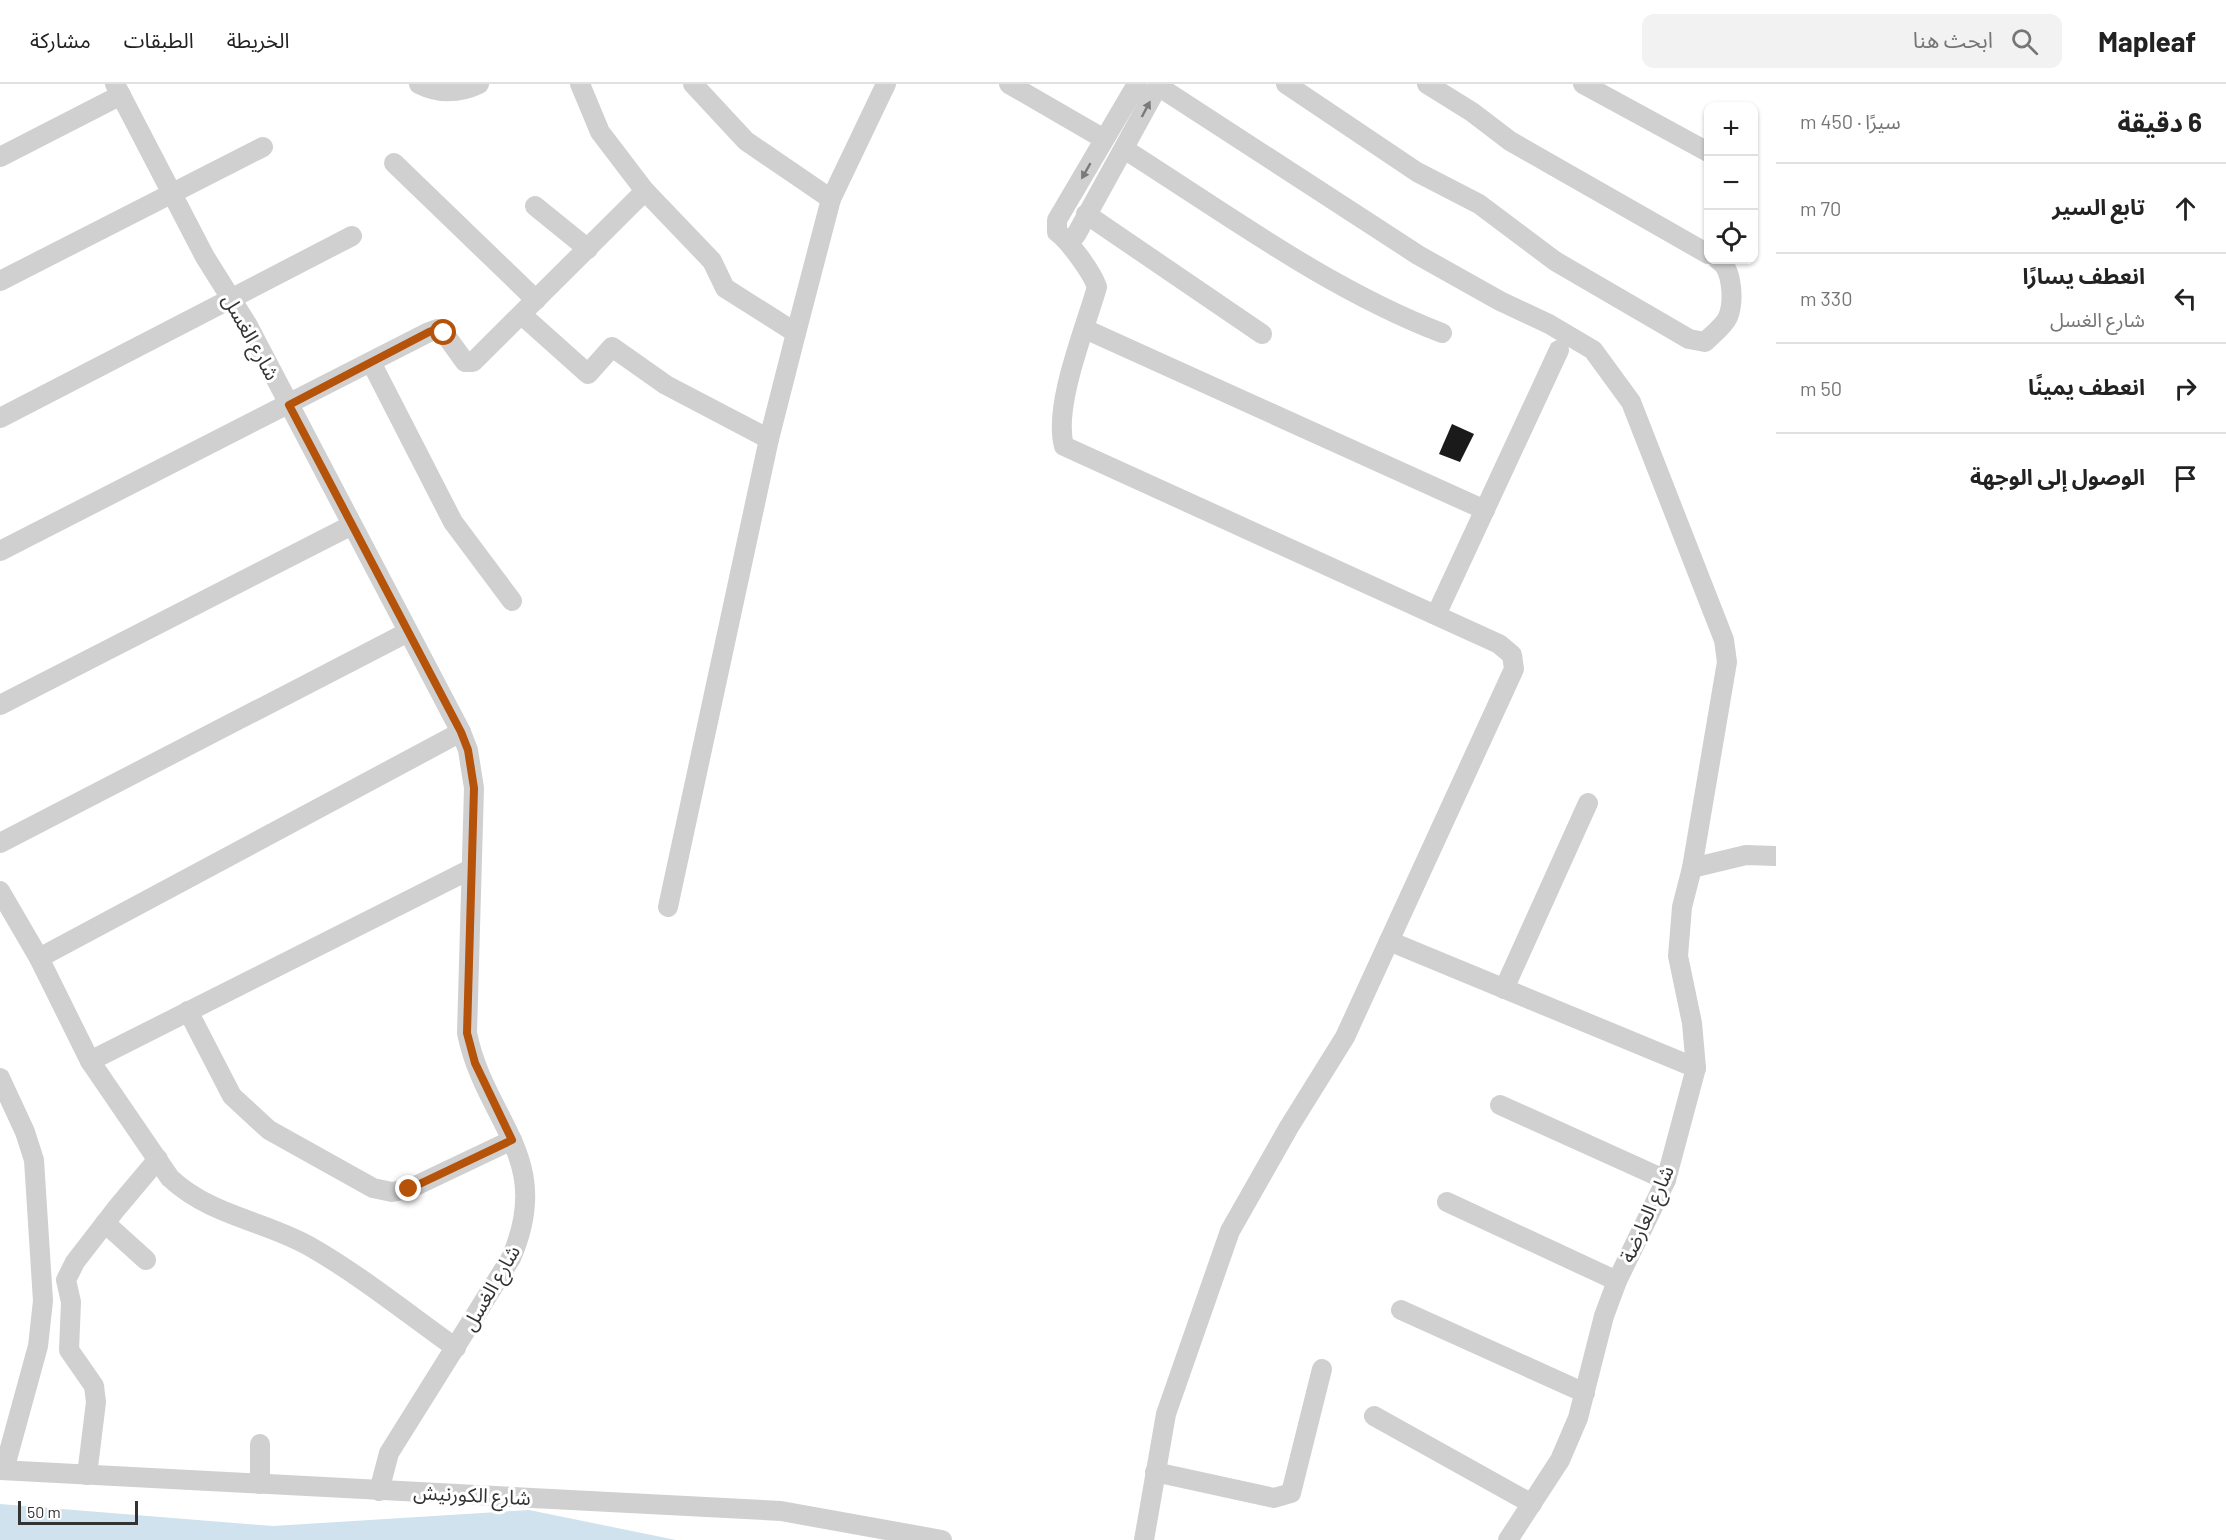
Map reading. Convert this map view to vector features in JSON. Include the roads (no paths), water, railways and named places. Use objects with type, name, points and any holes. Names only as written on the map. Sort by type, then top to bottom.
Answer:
[{"type":"street","points":[[418,84],[430,90],[448,93],[465,91],[479,84]]},
{"type":"street","points":[[580,84],[600,132],[645,191],[712,261],[725,288],[795,333]]},
{"type":"street","points":[[693,84],[746,141],[831,199]]},
{"type":"street","points":[[668,907],[769,439],[795,333],[831,199],[886,84]]},
{"type":"street","points":[[1010,84],[1104,139]]},
{"type":"street","points":[[1137,84],[1057,220],[1057,232],[1067,240],[1073,252],[1091,272],[1097,287],[1062,405],[1060,433],[1064,446],[1499,644],[1512,655],[1514,669],[1345,1036],[1289,1127],[1230,1231],[1166,1414],[1144,1540]]},
{"type":"street","points":[[1286,84],[1417,172],[1479,204],[1555,261],[1689,339],[1705,342],[1728,317],[1731,281],[1725,264]]},
{"type":"street","points":[[1427,84],[1472,112],[1510,141],[1704,252]]},
{"type":"street","points":[[1583,84],[1704,150]]},
{"type":"street","points":[[1067,240],[1076,236],[1086,214],[1159,85]]},
{"type":"street","name":"شارع العارضة","points":[[1159,85],[1418,255],[1500,301],[1549,324],[1593,350],[1631,402],[1724,640],[1728,662],[1692,868],[1682,907],[1678,956],[1692,1023],[1696,1068],[1666,1180],[1617,1281],[1604,1316],[1578,1418],[1560,1460],[1508,1540]]},
{"type":"street","points":[[0,157],[118,89]]},
{"type":"street","name":"شارع الغسل","points":[[118,89],[289,405],[350,526],[461,732],[468,750],[474,788],[467,1033],[475,1063],[522,1162],[526,1187],[526,1212],[521,1236],[511,1258],[389,1453],[379,1491]]},
{"type":"street","points":[[0,281],[263,147]]},
{"type":"street","points":[[1124,149],[1322,274],[1399,316],[1442,333]]},
{"type":"street","points":[[394,163],[536,300]]},
{"type":"street","points":[[0,551],[437,329],[444,333],[465,362],[473,362],[645,191]]},
{"type":"street","points":[[535,206],[588,249]]},
{"type":"street","points":[[1086,214],[1262,334]]},
{"type":"street","points":[[0,418],[352,236]]},
{"type":"street","points":[[522,315],[588,374],[612,347],[666,385],[769,439]]},
{"type":"street","points":[[1085,329],[1485,510]]},
{"type":"street","points":[[1436,615],[1559,350]]},
{"type":"street","points":[[371,362],[453,522],[512,601]]},
{"type":"street","points":[[0,705],[350,526]]},
{"type":"street","points":[[0,843],[408,632]]},
{"type":"street","points":[[39,958],[461,732]]},
{"type":"street","points":[[1504,989],[1588,803]]},
{"type":"street","points":[[1692,868],[1746,855],[1776,856]]},
{"type":"street","points":[[90,1061],[471,868]]},
{"type":"street","points":[[0,891],[39,958],[90,1061],[170,1178],[187,1194],[206,1205],[275,1230],[311,1248],[456,1348]]},
{"type":"street","points":[[1389,941],[1696,1068]]},
{"type":"street","points":[[188,1011],[232,1096],[269,1130],[373,1188],[392,1192],[409,1189],[512,1140]]},
{"type":"street","points":[[0,1078],[25,1132],[34,1160],[43,1302],[38,1346],[2,1470]]},
{"type":"street","points":[[1500,1105],[1666,1180]]},
{"type":"street","points":[[87,1475],[96,1402],[94,1386],[69,1350],[71,1302],[66,1280],[75,1262],[158,1159]]},
{"type":"street","points":[[1447,1202],[1617,1281]]},
{"type":"street","points":[[105,1223],[146,1260]]},
{"type":"street","points":[[1401,1310],[1585,1393]]},
{"type":"street","points":[[1155,1472],[1274,1498],[1291,1493],[1322,1370]]},
{"type":"street","points":[[1374,1416],[1532,1504]]},
{"type":"street","points":[[260,1444],[260,1484]]},
{"type":"street","name":"شارع الكورنيش","points":[[2,1470],[781,1511],[942,1540]]},
{"type":"water","points":[[0,1504],[273,1526],[529,1510],[676,1540],[0,1540]]}]
